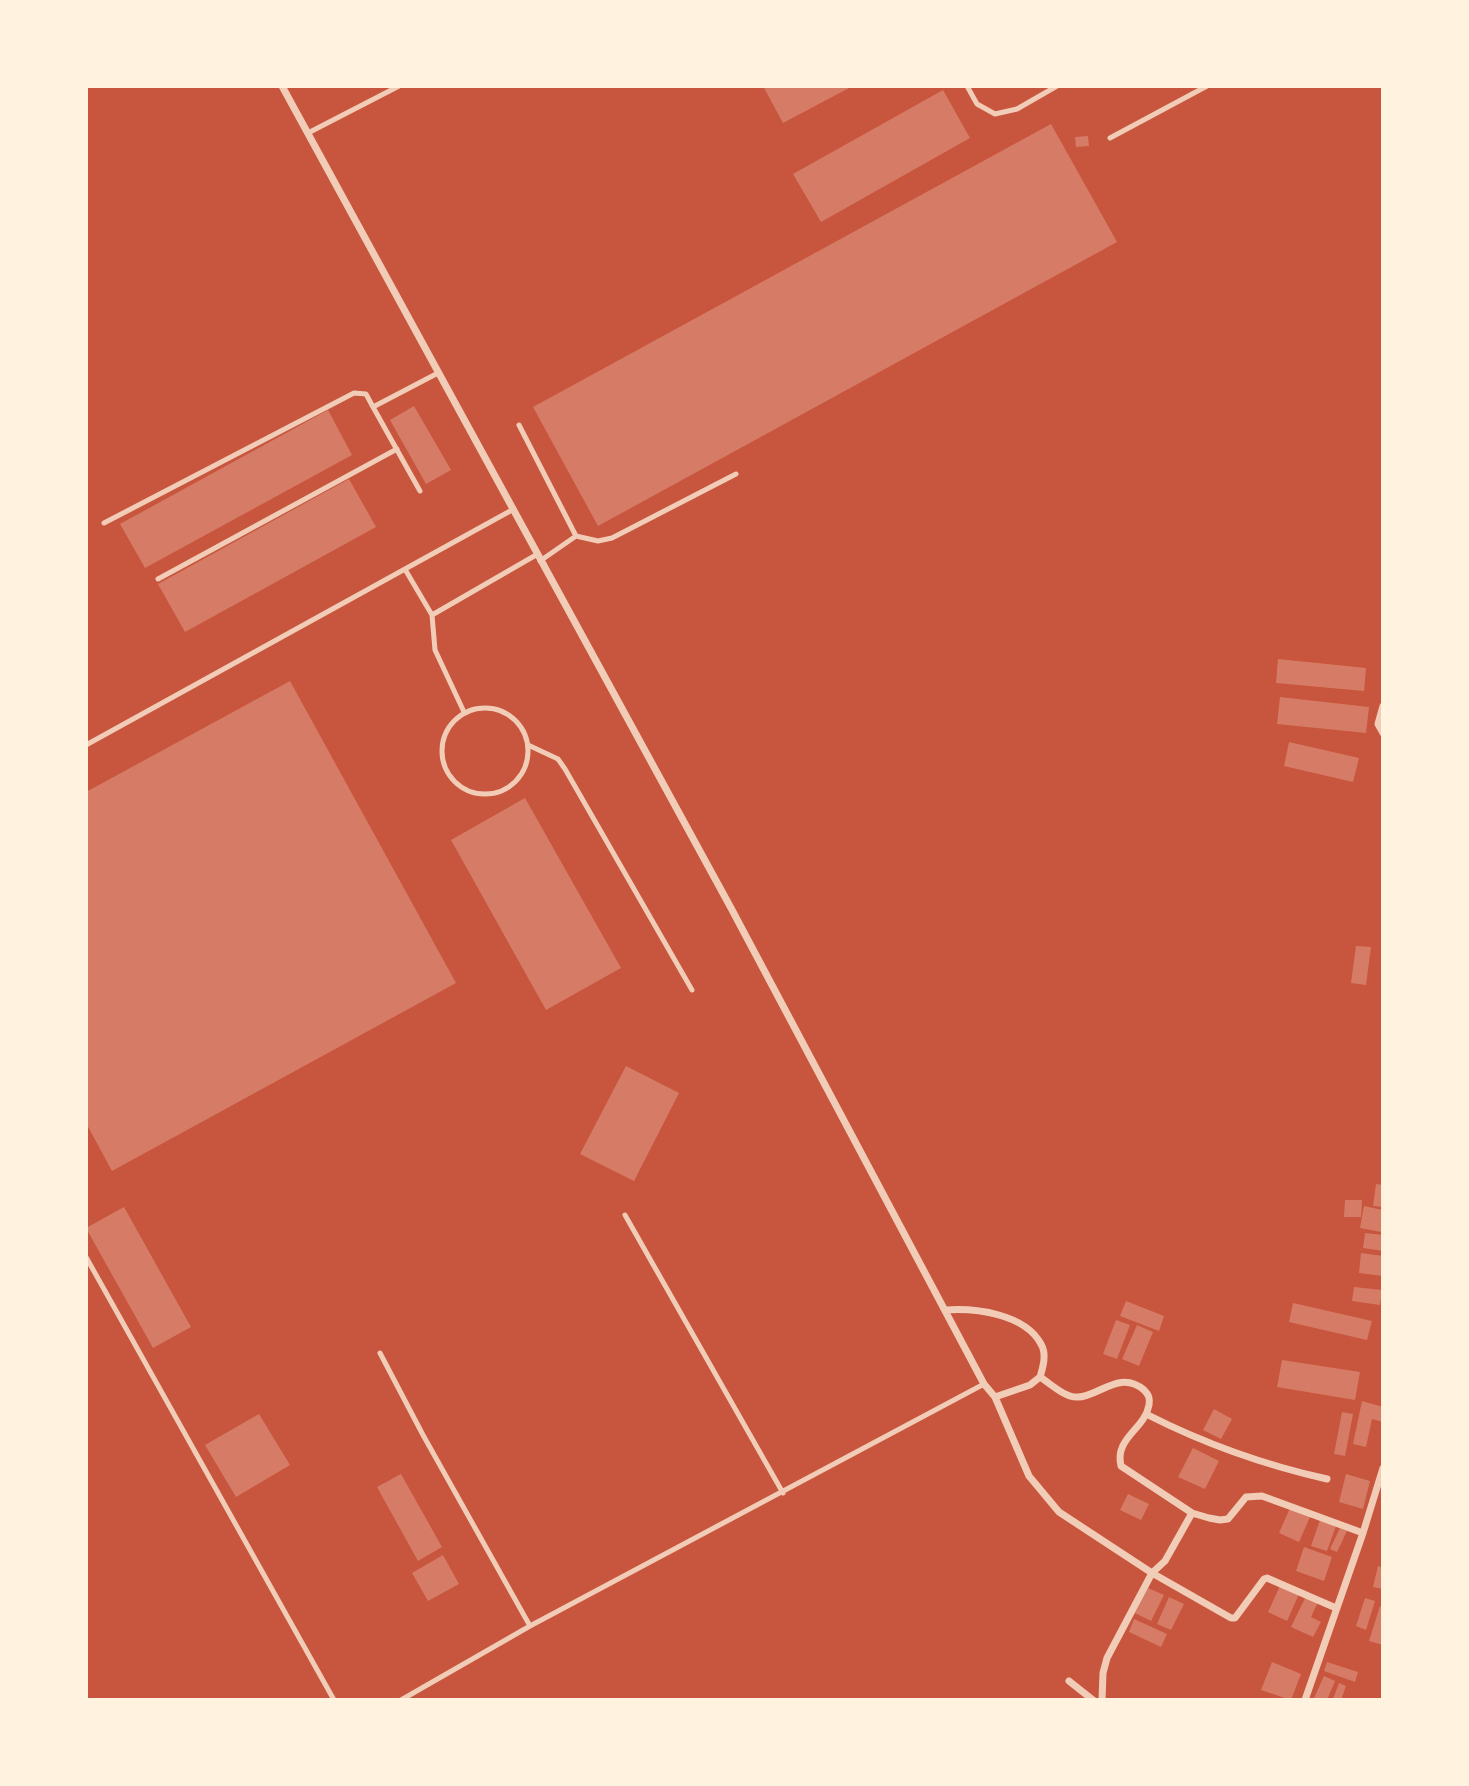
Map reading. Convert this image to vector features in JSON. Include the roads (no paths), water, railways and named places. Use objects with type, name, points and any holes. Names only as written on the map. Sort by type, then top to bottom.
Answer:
[{"type":"street","points":[[282,86],[731,908],[984,1384],[995,1397],[1029,1476],[1059,1512],[1152,1573],[1231,1618],[1235,1618],[1267,1578],[1336,1608]]},
{"type":"street","points":[[1383,706],[1378,724],[1383,733]]},
{"type":"street","points":[[946,1310],[985,1311],[1018,1322],[1042,1345],[1044,1357],[1040,1377],[1030,1385],[995,1397]]},
{"type":"street","points":[[1040,1377],[1075,1398],[1088,1396],[1112,1384],[1127,1383],[1139,1387],[1147,1394],[1150,1401],[1146,1414],[1124,1441],[1119,1458],[1121,1466],[1192,1513],[1220,1520],[1228,1519],[1245,1497],[1262,1496],[1363,1534]]},
{"type":"street","points":[[1146,1414],[1212,1445],[1281,1468],[1328,1479]]},
{"type":"street","points":[[1305,1700],[1383,1468]]},
{"type":"street","points":[[1102,1700],[1102,1673],[1107,1658],[1152,1573],[1165,1561],[1192,1513]]},
{"type":"street","points":[[1069,1681],[1093,1700]]},
{"type":"lane","points":[[307,133],[399,86]]},
{"type":"lane","points":[[967,86],[977,104],[995,114],[1017,109],[1056,86]]},
{"type":"lane","points":[[1110,138],[1207,86]]},
{"type":"lane","points":[[373,407],[439,373]]},
{"type":"lane","points":[[104,523],[354,393],[366,394],[420,491]]},
{"type":"lane","points":[[519,425],[576,536]]},
{"type":"lane","points":[[158,579],[397,449]]},
{"type":"lane","points":[[432,615],[576,536],[598,541],[612,538],[736,474]]},
{"type":"lane","points":[[86,745],[512,510]]},
{"type":"lane","points":[[405,571],[432,615],[435,650],[464,712]]},
{"type":"lane","points":[[485,707],[505,712],[521,726],[528,745],[526,765],[514,783],[496,793],[475,793],[456,783],[444,766],[442,746],[449,726],[464,712],[485,707]]},
{"type":"lane","points":[[528,745],[558,759],[565,769],[692,990]]},
{"type":"lane","points":[[625,1215],[783,1493]]},
{"type":"lane","points":[[86,1257],[334,1700]]},
{"type":"lane","points":[[380,1353],[530,1626]]},
{"type":"lane","points":[[401,1700],[530,1626],[984,1384]]}]
